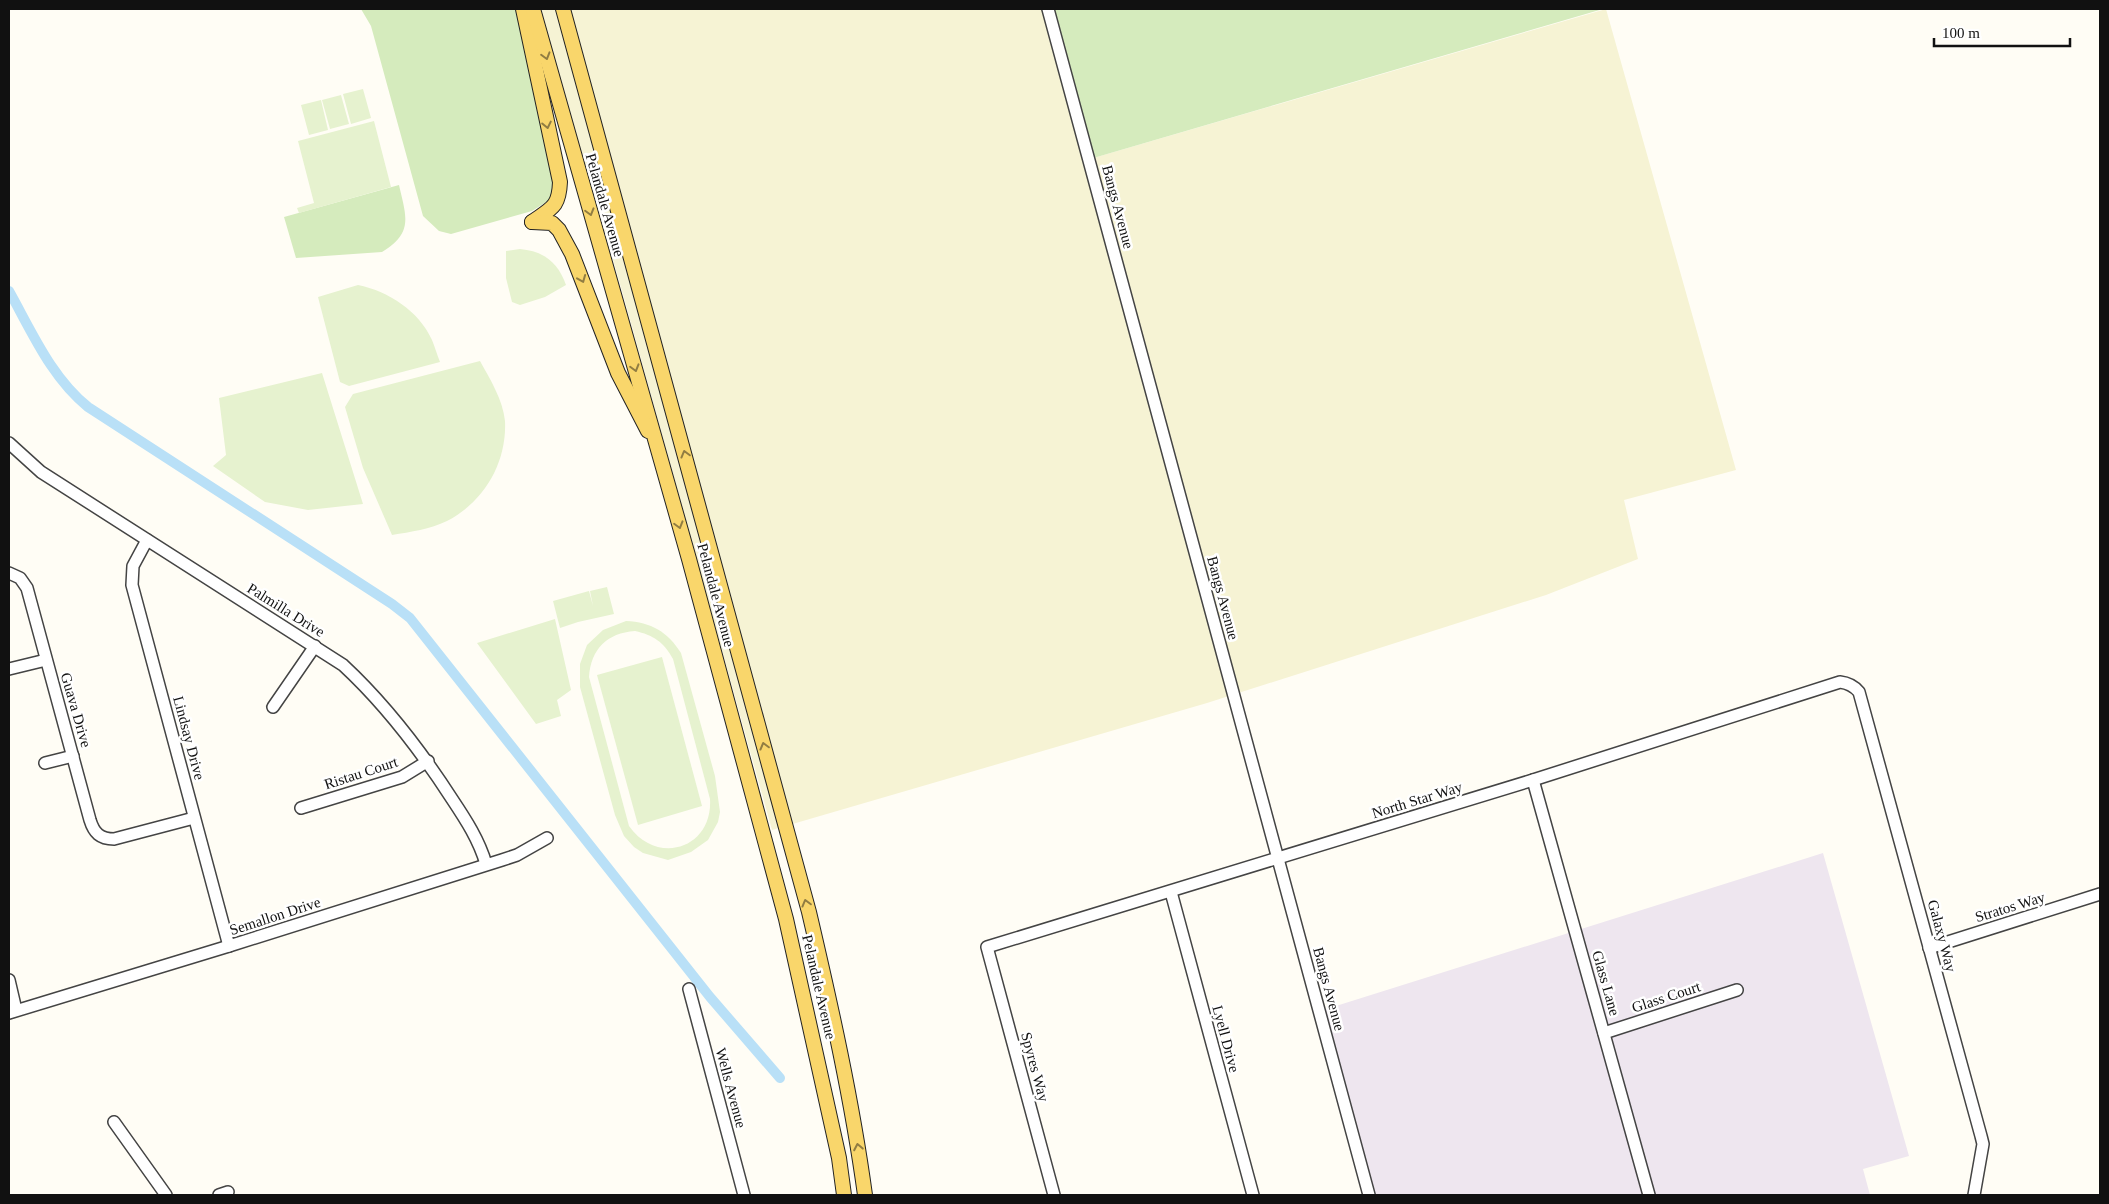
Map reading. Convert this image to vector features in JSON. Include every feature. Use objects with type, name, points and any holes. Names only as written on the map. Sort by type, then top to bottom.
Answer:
[{"type":"main road","points":[[523,9],[560,182],[556,206],[532,222],[552,223],[559,230],[580,272],[618,373],[635,409],[658,448]]},
{"type":"main road","name":"Pelandale Avenue","points":[[533,9],[658,448],[786,919],[807,1004],[837,1149],[844,1195]]},
{"type":"main road","name":"Pelandale Avenue","points":[[563,9],[809,912],[830,998],[860,1153],[865,1195]]},
{"type":"street","name":"Bangs Avenue","points":[[1048,9],[1369,1195]]},
{"type":"street","name":"Palmilla Drive","points":[[9,443],[41,472],[343,664],[356,676],[428,760],[474,834],[486,864]]},
{"type":"street","name":"Lindsay Drive","points":[[146,540],[133,566],[132,585],[229,946]]},
{"type":"street","name":"Guava Drive","points":[[9,573],[20,578],[27,588],[93,829],[100,837],[114,839],[194,818]]},
{"type":"street","points":[[273,708],[315,646]]},
{"type":"street","points":[[9,669],[46,660]]},
{"type":"street","name":"North Star Way","points":[[987,947],[1533,780],[1840,682],[1855,687]]},
{"type":"street","name":"Galaxy Way","points":[[1855,687],[1859,692],[1983,1144],[1974,1195]]},
{"type":"street","points":[[45,764],[73,756]]},
{"type":"street","name":"Ristau Court","points":[[301,808],[402,777],[428,760]]},
{"type":"street","name":"Glass Lane","points":[[1533,780],[1648,1195]]},
{"type":"street","name":"Semallon Drive","points":[[12,1012],[517,855],[547,838]]},
{"type":"street","name":"Lyell Drive","points":[[1171,892],[1253,1195]]},
{"type":"street","name":"Stratos Way","points":[[1929,948],[2100,894]]},
{"type":"street","name":"Spyres Way","points":[[987,947],[1054,1195]]},
{"type":"street","points":[[9,980],[12,1012]]},
{"type":"street","name":"Wells Avenue","points":[[689,989],[744,1195]]},
{"type":"street","name":"Glass Court","points":[[1604,1033],[1737,990]]},
{"type":"street","points":[[114,1122],[166,1195]]},
{"type":"shaded area","points":[[540,9],[1048,9],[1090,159],[1606,9],[1736,470],[1624,500],[1638,559],[1546,595],[1207,703],[772,830],[622,291]]},
{"type":"shaded area","points":[[1823,853],[1909,1156],[1863,1169],[1870,1195],[1369,1195],[1320,1011]]},
{"type":"green space","points":[[361,9],[518,9],[555,179],[551,199],[532,211],[451,234],[439,231],[423,216],[371,26]]},
{"type":"green space","points":[[1048,9],[1603,9],[1090,159]]},
{"type":"green space","points":[[363,89],[371,118],[351,124],[343,94]]},
{"type":"green space","points":[[341,95],[349,124],[330,129],[322,100]]},
{"type":"green space","points":[[321,100],[328,130],[309,135],[301,105]]},
{"type":"green space","points":[[374,121],[391,187],[299,213],[297,208],[314,203],[298,141]]},
{"type":"green space","points":[[399,185],[404,206],[405,223],[399,238],[392,245],[382,252],[296,258],[284,217]]},
{"type":"green space","points":[[520,249],[536,252],[549,259],[559,270],[566,285],[545,297],[520,305],[512,302],[506,278],[506,251]]},
{"type":"green space","points":[[358,285],[391,297],[411,311],[432,340],[440,362],[349,386],[340,382],[318,297]]},
{"type":"green space","points":[[480,361],[499,398],[505,421],[505,437],[502,452],[491,480],[472,503],[447,521],[427,528],[392,535],[363,468],[345,407],[353,394]]},
{"type":"green space","points":[[322,373],[363,504],[308,510],[265,502],[213,466],[226,455],[219,398]]},
{"type":"green space","points":[[607,587],[614,614],[560,628],[553,601],[589,591],[593,606],[590,591]]},
{"type":"green space","points":[[555,619],[571,690],[557,700],[561,716],[536,724],[477,643]]},
{"type":"green space","points":[[626,621],[643,623],[664,634],[681,653],[715,776],[720,812],[718,822],[708,840],[691,852],[668,860],[643,853],[634,847],[624,836],[615,815],[580,687],[580,664],[587,645],[603,630]],"holes":[[[635,631],[653,637],[662,644],[673,659],[710,799],[709,816],[703,830],[693,840],[681,846],[668,848],[654,846],[641,838],[629,826],[589,677],[593,658],[602,644],[616,635],[625,632]]]},
{"type":"green space","points":[[662,657],[702,806],[638,825],[597,675]]},
{"type":"waterway","points":[[9,291],[34,338],[53,368],[63,382],[88,407],[392,604],[410,618],[710,997],[780,1078]]}]
